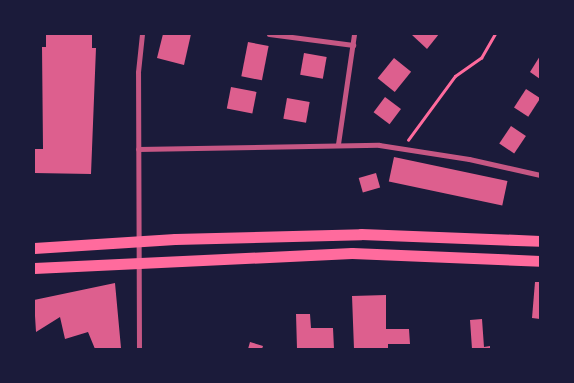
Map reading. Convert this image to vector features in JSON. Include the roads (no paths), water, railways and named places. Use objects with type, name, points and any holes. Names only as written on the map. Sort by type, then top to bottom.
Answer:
[{"type":"highway","points":[[34,248],[175,239],[397,234],[540,241]]},
{"type":"highway","points":[[34,268],[174,259],[352,253],[540,261]]},
{"type":"street","points":[[139,349],[138,149],[142,34]]},
{"type":"street","points":[[268,34],[352,45]]},
{"type":"street","points":[[338,144],[354,34]]},
{"type":"street","points":[[138,149],[338,144],[403,148],[540,175]]}]
